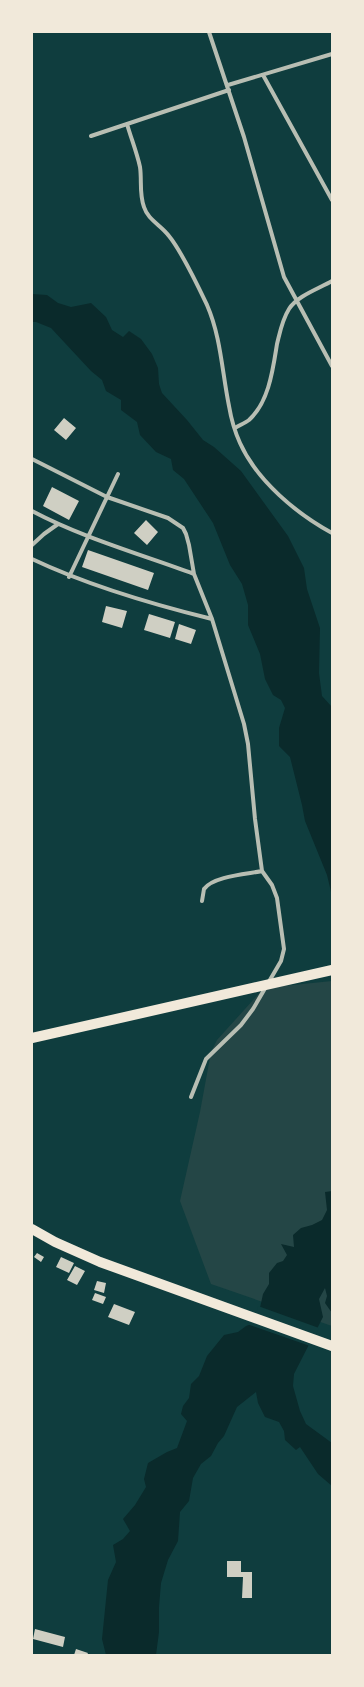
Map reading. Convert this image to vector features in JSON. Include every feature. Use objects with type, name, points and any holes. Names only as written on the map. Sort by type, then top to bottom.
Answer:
[{"type":"main road","points":[[32,1038],[332,970]]},
{"type":"main road","points":[[32,1229],[55,1242],[100,1262],[332,1346]]},
{"type":"street","points":[[209,32],[230,90],[284,277],[332,366]]},
{"type":"street","points":[[228,85],[332,54]]},
{"type":"street","points":[[263,75],[332,200]]},
{"type":"street","points":[[91,136],[230,90]]},
{"type":"street","points":[[127,124],[140,168],[140,182],[144,208],[151,218],[170,236],[207,307],[220,354],[229,407],[240,443],[259,472],[293,508],[332,534]]},
{"type":"street","points":[[235,428],[248,420],[258,410],[264,397],[268,386],[281,326],[289,309],[296,301],[332,281]]},
{"type":"street","points":[[32,459],[107,497],[168,518],[178,524],[186,534],[194,574],[212,619],[238,702],[248,744],[255,819],[262,871],[272,885],[277,898],[284,949],[281,961],[253,1009],[241,1026],[206,1059],[191,1097]]},
{"type":"street","points":[[69,576],[118,474]]},
{"type":"street","points":[[32,511],[58,524],[88,536],[194,574]]},
{"type":"street","points":[[32,545],[58,524]]},
{"type":"street","points":[[32,559],[69,576],[174,609],[212,619]]},
{"type":"street","points":[[202,900],[204,889],[213,881],[262,871]]},
{"type":"shaded area","points":[[32,294],[47,295],[58,303],[71,307],[91,303],[106,317],[112,330],[123,337],[129,331],[141,339],[152,354],[158,368],[159,384],[162,393],[203,440],[214,447],[241,471],[288,536],[304,568],[307,589],[320,628],[319,673],[322,696],[332,707],[332,896],[327,875],[305,821],[290,757],[279,746],[279,728],[285,708],[281,700],[273,695],[265,679],[260,654],[248,625],[248,605],[242,584],[230,565],[213,523],[184,479],[173,470],[171,459],[156,452],[140,435],[137,422],[121,410],[121,400],[106,391],[102,380],[91,371],[51,328],[36,322],[32,322]]},
{"type":"shaded area","points":[[332,981],[332,1326],[211,1284],[180,1201],[200,1112],[211,1052],[217,1040],[264,988]]},
{"type":"shaded area","points":[[332,1191],[332,1313],[325,1303],[327,1296],[325,1288],[319,1299],[323,1317],[294,1374],[293,1386],[300,1411],[306,1424],[332,1443],[332,1486],[318,1474],[300,1447],[296,1450],[285,1440],[284,1431],[279,1422],[265,1417],[258,1403],[256,1392],[237,1407],[224,1436],[218,1443],[211,1456],[201,1464],[193,1478],[189,1501],[180,1512],[178,1541],[168,1560],[161,1583],[159,1632],[156,1655],[106,1655],[102,1639],[108,1580],[116,1562],[113,1545],[123,1539],[130,1531],[123,1519],[135,1505],[146,1487],[144,1479],[148,1463],[177,1448],[187,1421],[181,1414],[183,1406],[189,1398],[191,1384],[199,1376],[207,1356],[224,1335],[238,1332],[246,1326],[257,1322],[263,1294],[269,1284],[269,1273],[277,1263],[283,1261],[287,1255],[281,1244],[294,1247],[293,1235],[301,1228],[322,1220],[327,1210],[325,1192]]},
{"type":"pier","points":[[258,1306],[319,1328],[310,1346],[247,1324],[255,1321]]},
{"type":"building","points":[[64,418],[76,428],[66,440],[54,430]]},
{"type":"building","points":[[52,487],[79,501],[69,520],[43,506]]},
{"type":"building","points":[[146,520],[158,532],[147,545],[134,533]]},
{"type":"building","points":[[88,550],[154,573],[148,590],[82,567]]},
{"type":"building","points":[[106,606],[127,611],[122,628],[102,622]]},
{"type":"building","points":[[149,614],[175,622],[170,638],[144,630]]},
{"type":"building","points":[[179,624],[196,630],[191,644],[175,639]]},
{"type":"building","points":[[37,1253],[44,1257],[41,1262],[34,1257]]},
{"type":"building","points":[[61,1257],[74,1263],[69,1273],[56,1267]]},
{"type":"building","points":[[75,1266],[85,1271],[77,1285],[67,1280]]},
{"type":"building","points":[[97,1281],[106,1283],[104,1293],[94,1290]]},
{"type":"building","points":[[95,1293],[106,1297],[103,1304],[92,1300]]},
{"type":"building","points":[[114,1304],[135,1312],[129,1325],[108,1317]]},
{"type":"building","points":[[227,1561],[241,1561],[241,1572],[252,1572],[252,1598],[242,1598],[243,1577],[227,1577]]},
{"type":"building","points":[[35,1629],[65,1637],[63,1647],[33,1639]]},
{"type":"building","points":[[76,1649],[88,1653],[87,1655],[74,1655]]}]
